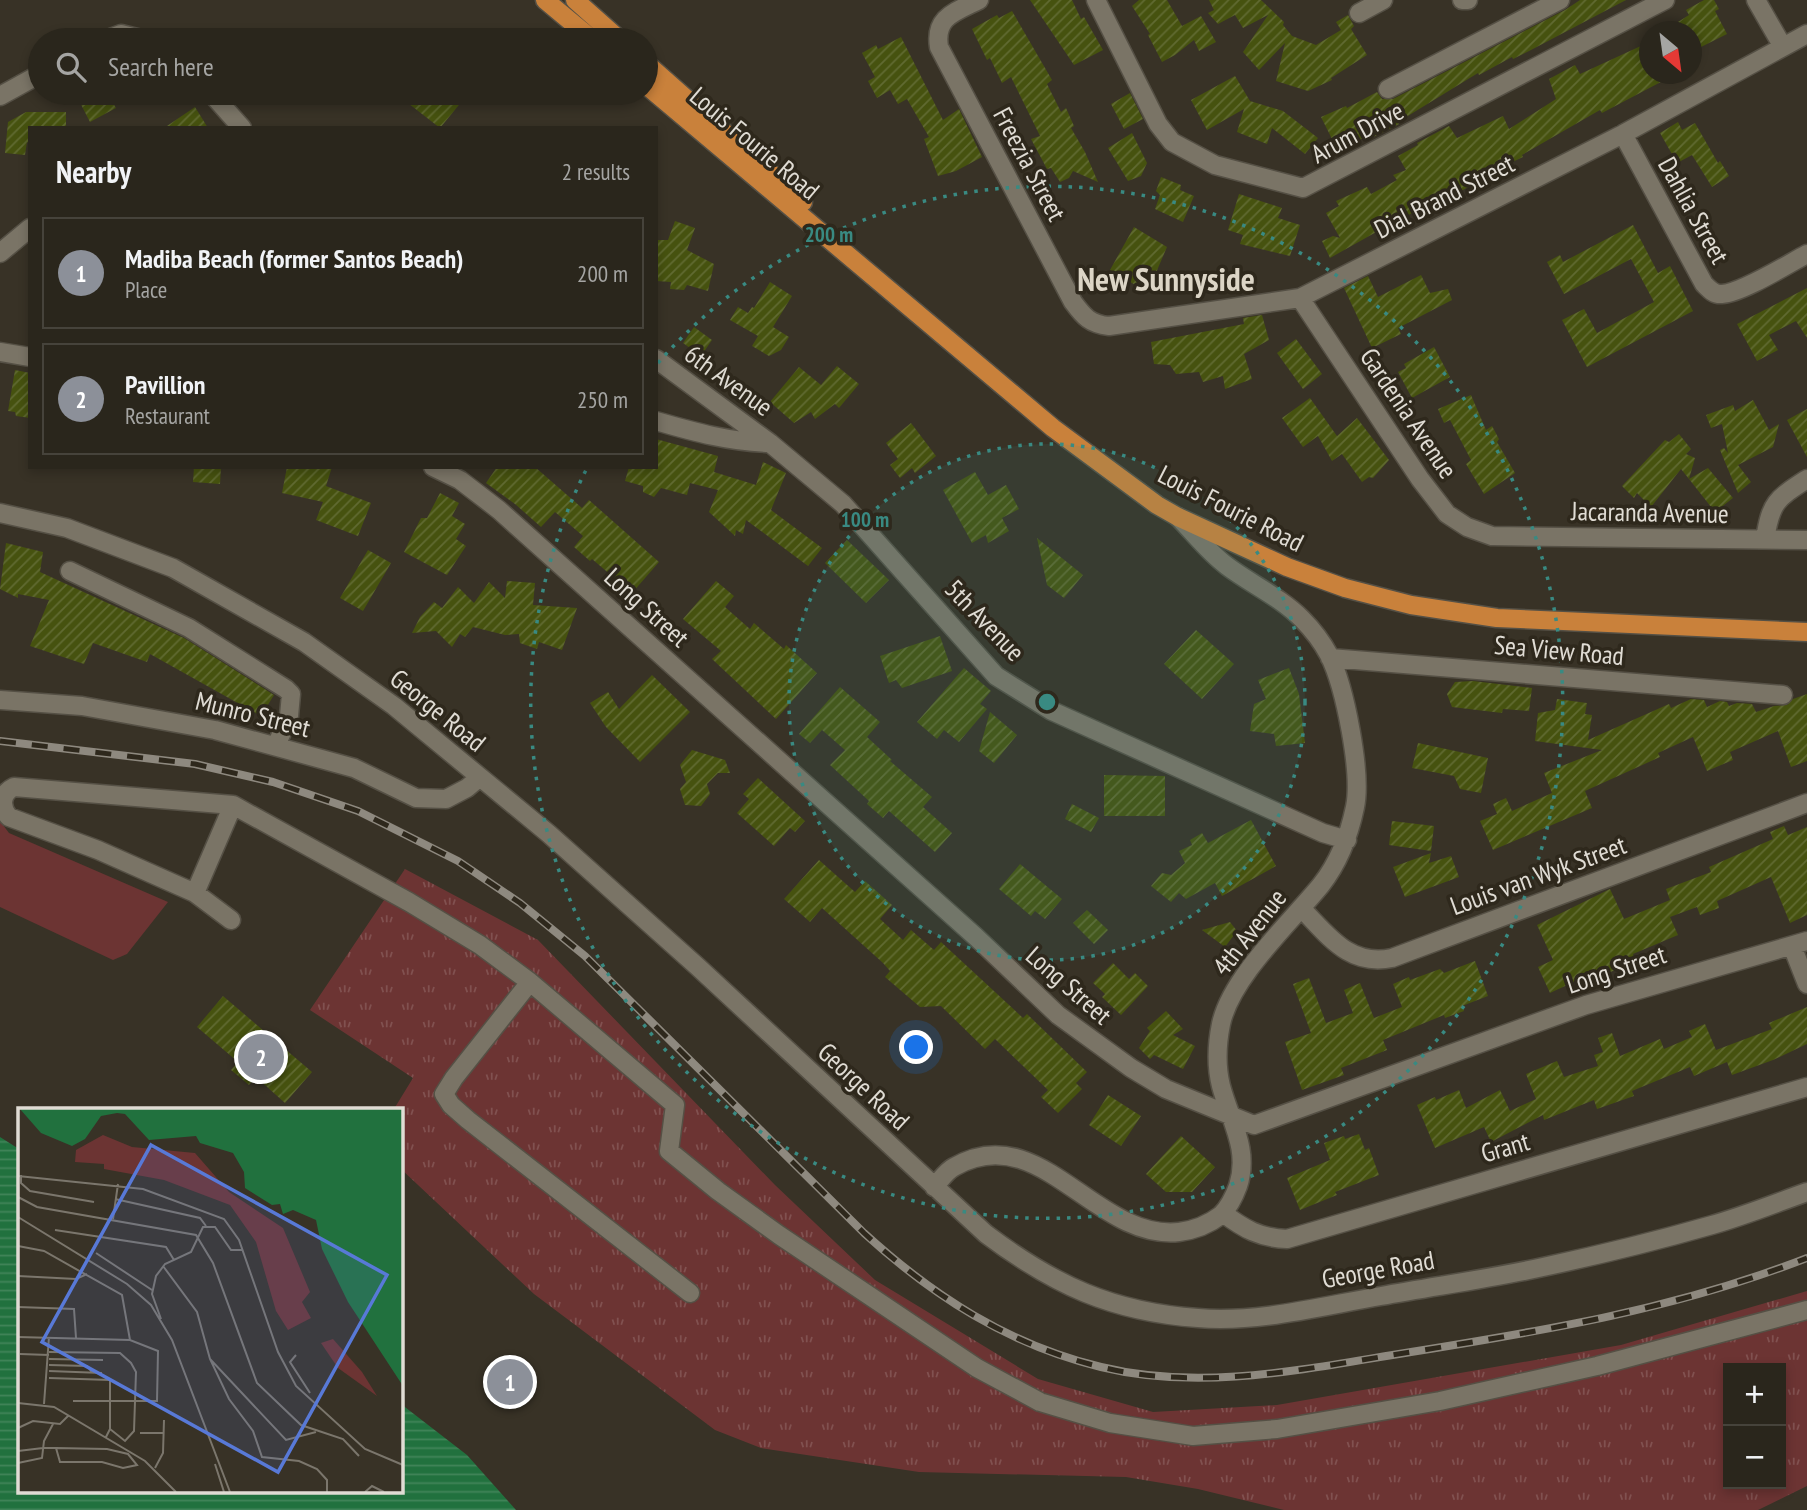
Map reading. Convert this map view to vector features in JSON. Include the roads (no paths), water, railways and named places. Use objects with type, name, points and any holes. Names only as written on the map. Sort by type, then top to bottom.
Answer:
[{"type":"main road","points":[[545,0],[579,28]]},
{"type":"main road","points":[[575,0],[606,28]]},
{"type":"main road","points":[[658,74],[1053,428]]},
{"type":"main road","name":"Louis Fourie Road","points":[[658,95],[1053,428],[1157,505],[1287,568],[1345,588],[1411,605],[1497,618],[1807,632]]},
{"type":"street","name":"Freezia Street","points":[[979,0],[950,15],[941,23],[937,33],[939,47],[1073,302],[1083,316]]},
{"type":"street","name":"Arum Drive","points":[[1096,0],[1158,124],[1172,142],[1215,165],[1303,188],[1665,0]]},
{"type":"street","points":[[1359,13],[1383,0]]},
{"type":"street","points":[[1462,0],[1468,0]]},
{"type":"street","points":[[1388,89],[1560,0]]},
{"type":"street","points":[[1756,0],[1783,47]]},
{"type":"street","name":"Dial Brand Street","points":[[1083,316],[1096,325],[1109,326],[1300,298],[1623,134],[1807,34]]},
{"type":"street","points":[[0,96],[28,81]]},
{"type":"street","points":[[222,105],[240,126]]},
{"type":"street","name":"Dahlia Street","points":[[1623,134],[1704,284],[1711,291],[1723,294],[1738,290],[1807,254]]},
{"type":"street","points":[[0,253],[28,230]]},
{"type":"street","name":"Gardenia Avenue","points":[[1300,298],[1420,479],[1447,514],[1467,527],[1492,536]]},
{"type":"street","points":[[0,352],[28,357]]},
{"type":"street","name":"6th Avenue","points":[[658,360],[770,443]]},
{"type":"street","points":[[658,422],[701,434],[744,442],[770,443]]},
{"type":"street","name":"5th Avenue","points":[[770,443],[843,505],[996,676],[1052,711],[1323,833],[1346,840]]},
{"type":"street","name":"Long Street","points":[[437,469],[460,480],[499,510],[976,937],[1059,1015],[1130,1068],[1166,1089],[1254,1125],[1586,1005],[1800,944]]},
{"type":"street","points":[[1765,539],[1769,513],[1777,500],[1807,479]]},
{"type":"street","name":"George Road","points":[[0,513],[67,528],[173,568],[304,642],[394,706],[549,834],[688,958],[996,1242],[1058,1282],[1104,1301],[1143,1311],[1226,1320],[1283,1313],[1542,1267],[1714,1224],[1807,1192]]},
{"type":"street","name":"4th Avenue","points":[[1178,517],[1226,565],[1301,617],[1318,637],[1330,658],[1348,716],[1355,758],[1356,804],[1346,840],[1332,870],[1240,981],[1225,1009],[1217,1046],[1218,1067],[1221,1087],[1242,1151],[1243,1172],[1230,1205],[1223,1213]]},
{"type":"street","name":"Jacaranda Avenue","points":[[1492,536],[1807,540]]},
{"type":"street","points":[[70,571],[189,628],[286,689],[291,694],[291,709],[276,746]]},
{"type":"street","name":"Sea View Road","points":[[1330,658],[1783,695]]},
{"type":"street","name":"Munro Street","points":[[0,700],[93,708],[215,730],[354,768],[416,798],[446,799],[467,789],[480,777]]},
{"type":"street","points":[[231,920],[195,893],[98,850],[9,817],[2,807],[1,799],[14,787],[233,806],[409,902],[480,945],[530,982],[675,1105],[670,1151],[718,1191],[779,1236],[977,1368],[1040,1402],[1110,1423],[1194,1436],[1277,1429],[1440,1401],[1597,1366],[1807,1310]]},
{"type":"street","name":"Louis van Wyk Street","points":[[1301,908],[1349,954],[1381,961],[1807,803]]},
{"type":"street","points":[[195,893],[233,806]]},
{"type":"street","points":[[1800,944],[1807,984]]},
{"type":"street","points":[[530,982],[446,1089],[446,1100],[690,1293]]},
{"type":"street","name":"Grant","points":[[1223,1213],[1245,1230],[1268,1238],[1287,1239],[1807,1087]]},
{"type":"street","points":[[934,1187],[952,1167],[1000,1154],[1037,1165],[1111,1214],[1131,1225],[1152,1231],[1193,1230],[1223,1213]]},
{"type":"railway","points":[[0,741],[195,764],[273,782],[358,811],[458,861],[520,903],[585,956],[890,1256],[974,1315],[1004,1332],[1067,1358],[1139,1374],[1178,1377],[1256,1375],[1334,1365],[1611,1316],[1709,1291],[1807,1258]]},
{"type":"place","name":"Pavillion","points":[[261,1057]]},
{"type":"place","name":"Madiba Beach (former Santos Beach)","points":[[510,1382]]},
{"type":"district","name":"New Sunnyside","points":[[1166,278]]}]
